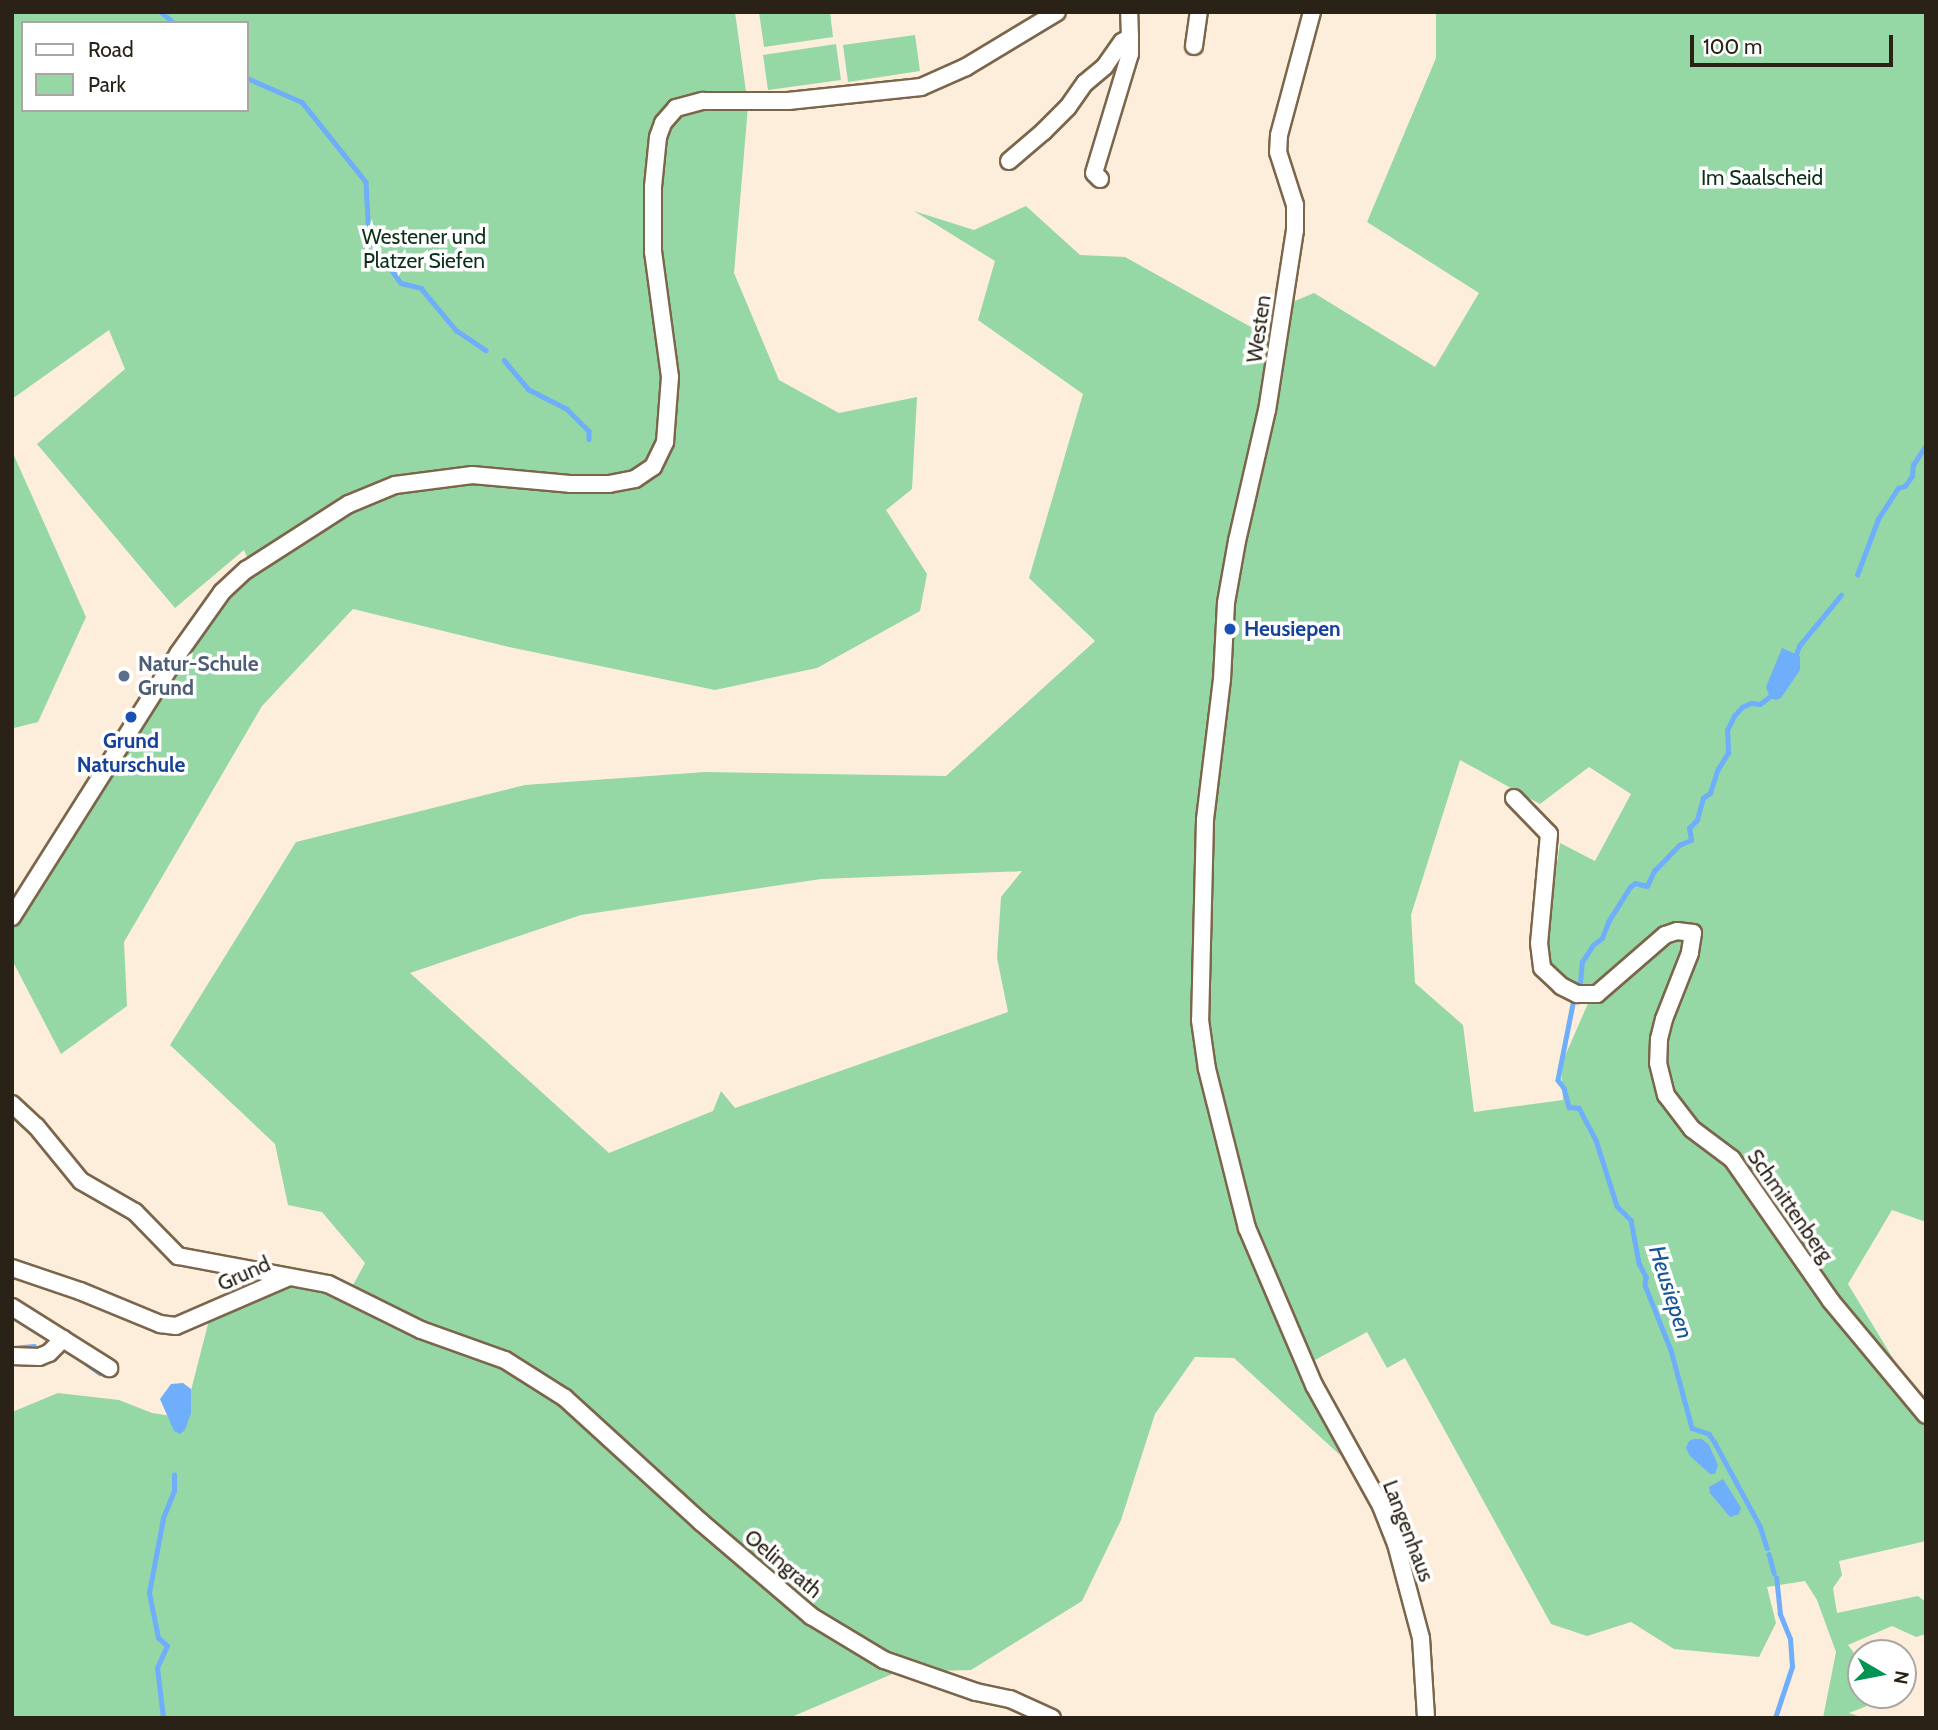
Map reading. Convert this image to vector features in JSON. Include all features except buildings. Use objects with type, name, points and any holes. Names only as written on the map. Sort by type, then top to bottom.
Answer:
[{"type":"street","points":[[12,917],[178,654],[222,592],[258,561],[296,540],[349,504],[395,485],[472,475],[570,484],[609,484],[635,479],[653,467],[665,442],[670,377],[653,252],[653,187],[658,136],[669,115],[685,104],[760,102],[921,87],[966,67],[1056,12]]},
{"type":"street","points":[[1100,179],[1094,173],[1130,54],[1129,12]]},
{"type":"street","points":[[1194,46],[1199,12]]},
{"type":"street","name":"Westen","points":[[1291,1333],[1247,1228],[1201,1040],[1199,986],[1202,880],[1229,580],[1267,410],[1295,230],[1294,205],[1278,152],[1279,135],[1312,12]]},
{"type":"street","points":[[1009,161],[1068,107],[1085,83],[1105,66],[1122,42],[1130,37]]},
{"type":"street","name":"Schmittenberg","points":[[1514,798],[1549,834],[1539,943],[1542,968],[1561,986],[1577,995],[1597,994],[1665,936],[1677,931],[1693,933],[1690,953],[1659,1039],[1658,1063],[1666,1095],[1692,1129],[1732,1159],[1830,1301],[1926,1415]]},
{"type":"street","points":[[12,1104],[36,1126],[81,1181],[135,1212],[178,1256],[289,1277]]},
{"type":"street","name":"Grund","points":[[12,1268],[80,1290],[160,1324],[176,1326],[289,1277],[328,1284],[422,1330],[479,1348],[527,1373]]},
{"type":"street","points":[[12,1307],[109,1368]]},
{"type":"street","name":"Langenhaus","points":[[1291,1333],[1381,1506],[1407,1580],[1422,1638],[1426,1718]]},
{"type":"street","points":[[12,1356],[39,1357],[49,1353],[63,1339]]},
{"type":"street","name":"Oelingrath","points":[[527,1373],[565,1398],[701,1522],[811,1616],[884,1660],[976,1692],[1020,1703],[1052,1718]]},
{"type":"green space","name":"Westener und Platzer Siefen","points":[[12,12],[735,12],[748,106],[734,273],[779,380],[839,413],[917,397],[912,489],[886,510],[927,574],[920,611],[817,668],[715,690],[509,647],[353,609],[262,706],[124,942],[127,1006],[61,1054],[12,960],[12,928],[199,633],[228,592],[254,573],[244,550],[175,608],[37,444],[125,369],[109,330],[12,399]]},
{"type":"green space","points":[[759,12],[830,12],[833,37],[764,47]]},
{"type":"green space","name":"Im Saalscheid","points":[[1436,12],[1926,12],[1926,1222],[1892,1210],[1848,1284],[1926,1413],[1926,1541],[1839,1561],[1842,1575],[1833,1588],[1837,1613],[1918,1596],[1926,1602],[1926,1634],[1916,1637],[1892,1626],[1862,1639],[1847,1639],[1847,1709],[1859,1709],[1849,1713],[1864,1718],[1823,1718],[1836,1652],[1817,1600],[1805,1581],[1767,1587],[1776,1623],[1759,1657],[1674,1649],[1631,1622],[1587,1636],[1551,1624],[1405,1358],[1387,1368],[1367,1332],[1315,1360],[1340,1455],[1234,1358],[1195,1357],[1155,1414],[1121,1520],[1082,1601],[971,1670],[897,1672],[789,1718],[12,1718],[12,1412],[58,1393],[119,1400],[152,1413],[184,1418],[210,1316],[285,1282],[307,1285],[346,1299],[430,1342],[477,1356],[428,1325],[352,1287],[365,1263],[322,1212],[288,1205],[275,1144],[170,1045],[296,842],[525,785],[705,772],[946,776],[1095,641],[1029,578],[1083,394],[978,320],[995,261],[914,211],[974,230],[1026,206],[1080,255],[1125,257],[1283,345],[1290,303],[1314,293],[1435,367],[1479,293],[1367,222],[1436,58]],"holes":[[[1460,760],[1540,804],[1589,767],[1631,794],[1595,861],[1560,843],[1545,943],[1551,969],[1571,987],[1593,992],[1561,1065],[1563,1100],[1474,1112],[1463,1025],[1415,983],[1411,915]],[[1022,871],[1001,897],[997,958],[1008,1012],[735,1108],[721,1091],[713,1111],[609,1153],[410,973],[581,915],[821,879]]]},
{"type":"green space","points":[[915,35],[920,71],[848,82],[843,45]]},
{"type":"green space","points":[[836,44],[841,80],[768,90],[763,55]]},
{"type":"green space","points":[[12,451],[86,617],[38,722],[14,728]]},
{"type":"water","points":[[1782,648],[1800,656],[1800,670],[1781,698],[1776,700],[1770,698],[1766,687]]},
{"type":"water","points":[[183,1383],[191,1389],[191,1413],[185,1430],[180,1434],[174,1431],[160,1399],[171,1384]]},
{"type":"water","points":[[1702,1439],[1709,1445],[1718,1465],[1715,1474],[1710,1474],[1690,1456],[1686,1448],[1689,1441]]},
{"type":"water","points":[[1723,1479],[1741,1508],[1739,1514],[1730,1517],[1710,1493],[1709,1487]]},
{"type":"waterway","points":[[161,12],[172,21]]},
{"type":"waterway","points":[[248,78],[302,102],[366,182],[369,239],[401,283],[421,288],[456,330],[486,350]]},
{"type":"waterway","points":[[504,360],[528,389],[567,409],[589,431],[589,439]]},
{"type":"waterway","name":"Heusiepen","points":[[1857,575],[1878,519],[1898,488],[1905,486],[1912,476],[1913,465],[1926,445]]},
{"type":"waterway","name":"Heusiepen","points":[[1795,658],[1799,646],[1841,595]]},
{"type":"waterway","name":"Heusiepen","points":[[1580,983],[1582,962],[1593,945],[1602,938],[1608,922],[1630,887],[1635,883],[1647,886],[1654,871],[1679,845],[1691,840],[1689,828],[1697,820],[1703,798],[1710,793],[1718,769],[1728,753],[1727,730],[1734,716],[1742,707],[1751,703],[1760,704],[1772,695]]},
{"type":"waterway","name":"Heusiepen","points":[[1573,1004],[1558,1080],[1564,1088],[1569,1107],[1579,1108],[1596,1140],[1617,1206],[1631,1220],[1639,1263],[1646,1277],[1645,1285],[1671,1350],[1692,1428],[1709,1434],[1715,1443],[1760,1526],[1767,1548]]},
{"type":"waterway","points":[[12,1348],[34,1346]]},
{"type":"waterway","points":[[86,1363],[100,1373]]},
{"type":"waterway","points":[[163,1718],[157,1668],[167,1646],[158,1638],[149,1593],[163,1518],[174,1491],[174,1475]]},
{"type":"waterway","name":"Heusiepen","points":[[1769,1554],[1774,1573]]},
{"type":"waterway","name":"Heusiepen","points":[[1775,1718],[1792,1667],[1790,1639],[1780,1614],[1776,1578]]},
{"type":"place","name":"Heusiepen","points":[[1230,629]]},
{"type":"place","name":"Natur-Schule Grund","points":[[124,676]]},
{"type":"place","name":"Grund Naturschule","points":[[131,717]]}]
